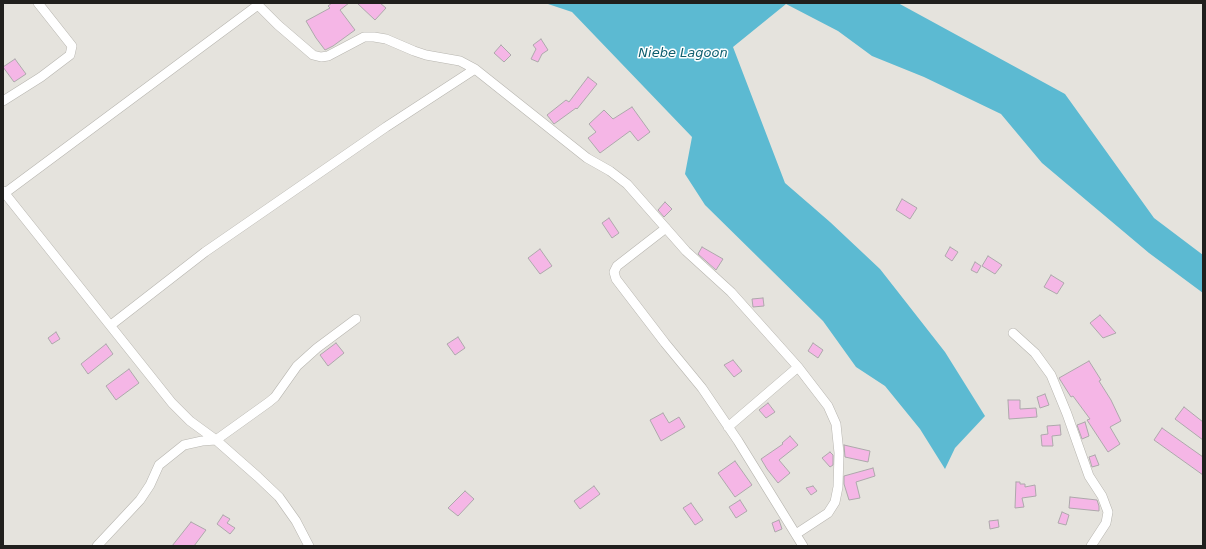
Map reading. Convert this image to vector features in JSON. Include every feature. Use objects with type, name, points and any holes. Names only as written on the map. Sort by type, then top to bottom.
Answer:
[{"type":"street","points":[[3,101],[41,77],[70,55],[72,46],[38,3]]},
{"type":"street","points":[[309,546],[296,521],[279,497],[216,440],[190,421],[172,403],[141,366],[111,325],[4,192],[257,4],[278,25],[313,55],[321,57],[328,56],[364,37],[374,37],[386,39],[426,55],[460,61],[475,69],[587,158],[616,175],[641,200],[686,251],[731,292],[798,368],[828,406],[836,424],[839,453],[838,487],[835,502],[828,513],[796,534]]},
{"type":"street","points":[[111,325],[205,252],[386,127],[475,69]]},
{"type":"street","points":[[666,228],[617,266],[614,272],[616,279],[702,388],[803,546]]},
{"type":"street","points":[[97,546],[140,500],[150,485],[159,465],[184,445],[216,440],[276,397],[297,366],[316,348],[356,319]]},
{"type":"street","points":[[1013,333],[1035,353],[1052,375],[1089,476],[1102,496],[1108,512],[1106,523],[1091,546]]},
{"type":"street","points":[[728,427],[798,368]]},
{"type":"water","name":"Niebe Lagoon","points":[[545,3],[898,3],[1065,94],[1154,218],[1203,255],[1203,293],[1149,253],[1042,163],[1001,114],[924,77],[872,56],[838,31],[786,4],[733,47],[785,183],[830,222],[880,269],[945,352],[985,416],[955,448],[945,469],[920,429],[885,386],[856,367],[823,321],[705,205],[685,174],[692,137],[572,12]]},
{"type":"building","points":[[332,3],[349,3],[340,10],[355,30],[325,50],[306,21],[330,8],[328,6]]},
{"type":"building","points":[[357,3],[380,3],[386,8],[375,20]]},
{"type":"building","points":[[541,39],[548,50],[542,54],[538,62],[531,59],[536,49],[533,45]]},
{"type":"building","points":[[501,45],[511,55],[504,62],[494,53]]},
{"type":"building","points":[[15,59],[26,74],[14,82],[3,67]]},
{"type":"building","points":[[588,77],[597,84],[577,109],[576,108],[554,124],[547,115],[566,100],[569,102]]},
{"type":"building","points":[[632,107],[650,132],[638,141],[630,131],[600,153],[588,138],[596,132],[589,124],[604,110],[613,119]]},
{"type":"building","points":[[902,199],[917,208],[910,219],[896,210]]},
{"type":"building","points":[[665,202],[672,209],[664,217],[658,210]]},
{"type":"building","points":[[609,218],[619,233],[612,238],[602,223]]},
{"type":"building","points":[[702,247],[723,259],[716,270],[698,254]]},
{"type":"building","points":[[950,247],[958,252],[952,261],[945,256]]},
{"type":"building","points":[[540,249],[552,266],[540,274],[528,258]]},
{"type":"building","points":[[988,256],[1002,265],[995,274],[982,266]]},
{"type":"building","points":[[975,262],[981,266],[977,273],[971,270]]},
{"type":"building","points":[[1051,275],[1064,283],[1057,294],[1044,287]]},
{"type":"building","points":[[763,298],[764,306],[753,307],[752,299]]},
{"type":"building","points":[[1100,315],[1116,333],[1103,338],[1090,323]]},
{"type":"building","points":[[56,332],[60,339],[52,344],[48,338]]},
{"type":"building","points":[[458,337],[465,348],[455,355],[447,344]]},
{"type":"building","points":[[336,343],[344,353],[328,366],[320,355]]},
{"type":"building","points":[[813,343],[823,350],[818,358],[808,351]]},
{"type":"building","points":[[106,344],[113,354],[88,374],[81,364]]},
{"type":"building","points":[[733,360],[742,371],[734,377],[724,365]]},
{"type":"building","points":[[1089,361],[1101,380],[1099,381],[1111,400],[1121,421],[1110,427],[1120,444],[1108,452],[1087,420],[1090,419],[1073,396],[1071,397],[1059,378]]},
{"type":"building","points":[[129,369],[139,383],[116,400],[106,386]]},
{"type":"building","points":[[1045,394],[1049,405],[1040,408],[1037,397]]},
{"type":"building","points":[[1008,400],[1020,400],[1020,409],[1036,408],[1037,417],[1009,419]]},
{"type":"building","points":[[768,403],[775,412],[766,418],[759,410]]},
{"type":"building","points":[[1184,407],[1203,422],[1203,440],[1175,419]]},
{"type":"building","points":[[663,413],[669,423],[679,417],[685,427],[661,441],[650,420]]},
{"type":"building","points":[[1085,422],[1089,436],[1082,439],[1077,425]]},
{"type":"building","points":[[1060,425],[1061,435],[1052,436],[1053,446],[1042,446],[1041,435],[1048,434],[1047,426]]},
{"type":"building","points":[[1162,428],[1203,457],[1203,475],[1154,440]]},
{"type":"building","points":[[790,436],[798,445],[779,460],[790,473],[778,483],[761,459],[783,444],[782,443]]},
{"type":"building","points":[[844,445],[870,451],[868,462],[845,457]]},
{"type":"building","points":[[830,452],[833,455],[833,465],[830,467],[822,458]]},
{"type":"building","points":[[1095,455],[1099,465],[1092,467],[1089,457]]},
{"type":"building","points":[[735,461],[752,485],[735,497],[718,473]]},
{"type":"building","points":[[873,468],[875,476],[856,482],[860,498],[849,500],[844,484],[844,476]]},
{"type":"building","points":[[1016,482],[1025,484],[1025,487],[1035,485],[1036,496],[1022,498],[1024,507],[1015,508]]},
{"type":"building","points":[[594,486],[600,494],[580,509],[574,501]]},
{"type":"building","points":[[813,486],[817,491],[811,495],[806,488]]},
{"type":"building","points":[[465,491],[474,499],[458,516],[448,508]]},
{"type":"building","points":[[1070,497],[1097,500],[1099,511],[1069,508]]},
{"type":"building","points":[[740,500],[747,511],[736,518],[729,507]]},
{"type":"building","points":[[691,503],[703,520],[695,525],[683,508]]},
{"type":"building","points":[[1062,512],[1069,515],[1066,525],[1058,523]]},
{"type":"building","points":[[223,515],[230,519],[227,523],[235,528],[230,534],[217,524]]},
{"type":"building","points":[[779,520],[782,529],[775,532],[772,523]]},
{"type":"building","points":[[998,520],[999,527],[990,529],[989,521]]},
{"type":"building","points":[[191,522],[206,530],[194,546],[172,546]]}]
